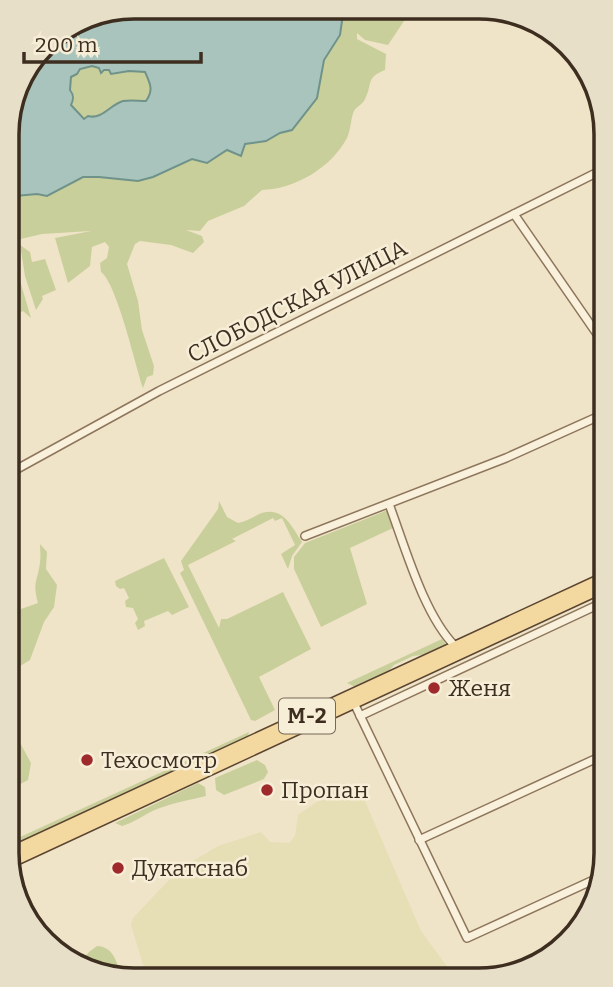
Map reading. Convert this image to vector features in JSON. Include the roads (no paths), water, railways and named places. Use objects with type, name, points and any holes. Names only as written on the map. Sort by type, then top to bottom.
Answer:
[{"type":"main road","name":"М-2","points":[[19,848],[594,582]]},
{"type":"main road","name":"М-2","points":[[19,858],[594,592]]},
{"type":"street","name":"СЛОБОДСКАЯ УЛИЦА","points":[[19,468],[159,391],[594,174]]},
{"type":"street","points":[[514,214],[594,330]]},
{"type":"street","points":[[306,536],[506,458],[594,419]]},
{"type":"street","points":[[389,505],[416,576],[443,634],[455,646]]},
{"type":"street","points":[[360,716],[594,607]]},
{"type":"street","points":[[354,703],[467,938],[590,881]]},
{"type":"street","points":[[419,840],[594,760]]},
{"type":"water","points":[[134,19],[342,19],[340,35],[324,60],[317,98],[292,130],[266,141],[245,144],[241,156],[227,150],[207,163],[192,159],[138,181],[83,177],[47,196],[19,196],[19,134],[25,97],[48,58],[77,35],[97,25]],"holes":[[[92,66],[99,68],[101,73],[104,70],[109,70],[111,74],[145,72],[151,90],[146,101],[123,101],[98,116],[84,119],[71,105],[71,77],[80,69]]]},
{"type":"place","name":"Женя","points":[[434,688]]},
{"type":"place","name":"Техосмотр","points":[[87,760]]},
{"type":"place","name":"Пропан","points":[[267,790]]},
{"type":"place","name":"Дукатснаб","points":[[118,868]]}]
